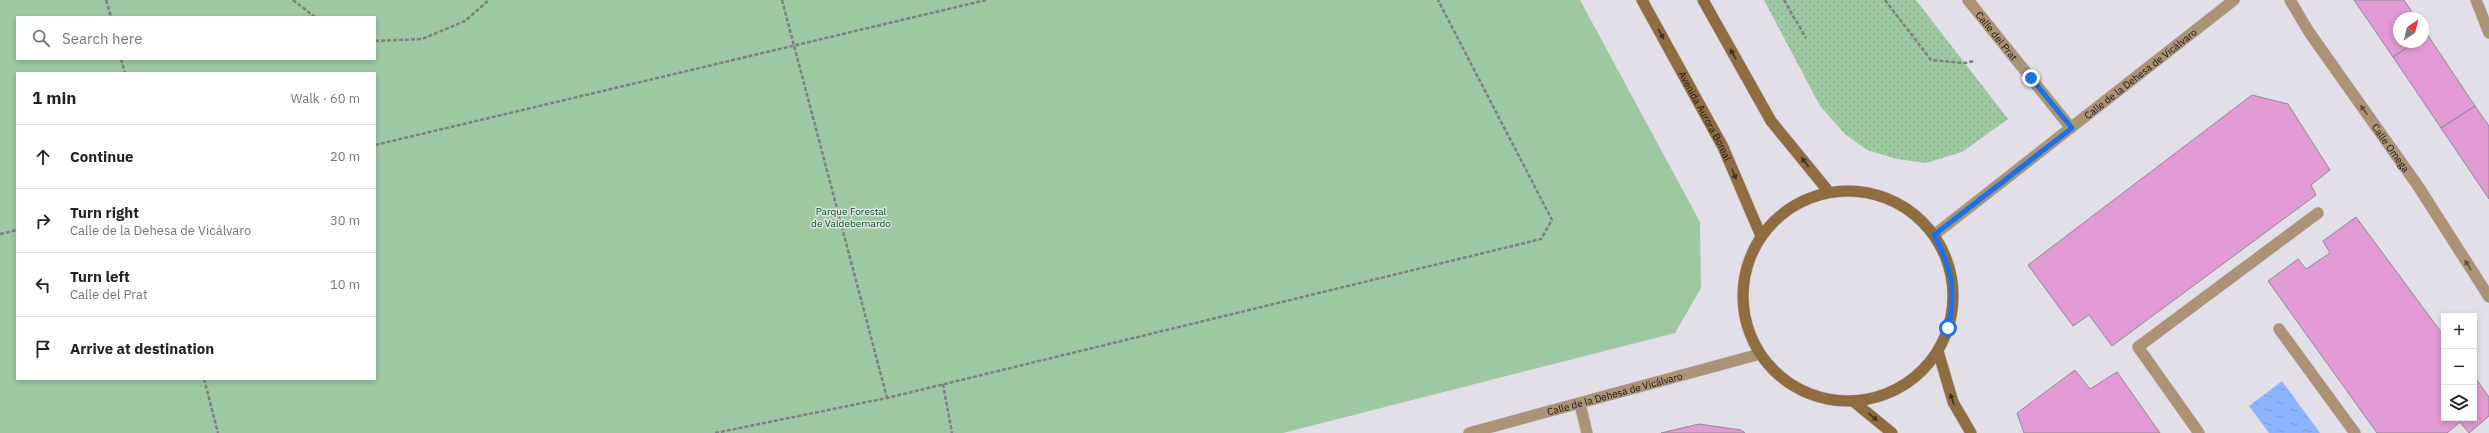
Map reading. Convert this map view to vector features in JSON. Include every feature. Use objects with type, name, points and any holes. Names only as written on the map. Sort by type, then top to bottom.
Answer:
[{"type":"main road","name":"Avenida Aurora Boreal","points":[[1642,0],[1723,147],[1761,236]]},
{"type":"main road","points":[[1703,0],[1772,121],[1829,192]]},
{"type":"main road","points":[[1853,191],[1882,197],[1899,204],[1918,217],[1934,235],[1946,257],[1952,280],[1953,304],[1949,322],[1938,351],[1922,370],[1902,386],[1878,396],[1853,401],[1826,398],[1801,390],[1778,374],[1760,354],[1749,332],[1743,308],[1743,283],[1749,259],[1761,236],[1779,216],[1803,200],[1829,192],[1853,191]]},
{"type":"main road","points":[[1938,351],[1953,402],[1971,433]]},
{"type":"main road","points":[[1853,401],[1892,433]]},
{"type":"street","name":"Calle del Prat","points":[[1968,0],[2072,128]]},
{"type":"street","name":"Calle de la Dehesa de Vicálvaro","points":[[1934,235],[2234,0]]},
{"type":"street","name":"Calle Omega","points":[[2290,0],[2309,32],[2418,186],[2489,298]]},
{"type":"street","points":[[2476,0],[2489,33]]},
{"type":"street","points":[[2199,433],[2138,347],[2318,213]]},
{"type":"street","points":[[2279,329],[2355,433]]},
{"type":"street","name":"Calle de la Dehesa de Vicálvaro","points":[[1469,433],[1760,354]]},
{"type":"street","points":[[1580,404],[1587,433]]},
{"type":"path","points":[[106,0],[110,16]]},
{"type":"path","points":[[293,0],[314,16]]},
{"type":"path","points":[[376,41],[422,39],[465,21],[489,0]]},
{"type":"path","points":[[782,0],[887,398]]},
{"type":"path","points":[[376,145],[986,0]]},
{"type":"path","points":[[715,433],[887,398],[1541,239],[1552,220],[1438,0]]},
{"type":"path","points":[[1784,0],[1806,38]]},
{"type":"path","points":[[1885,0],[1931,60],[1964,63],[1975,61]]},
{"type":"path","points":[[121,60],[125,72]]},
{"type":"path","points":[[0,234],[16,230]]},
{"type":"path","points":[[204,380],[218,433]]},
{"type":"path","points":[[943,384],[952,433]]},
{"type":"green space","name":"Parque Forestal de Valdebernardo","points":[[0,0],[1580,0],[1700,222],[1701,288],[1675,333],[1283,433],[0,433]]},
{"type":"green space","points":[[1764,0],[1916,0],[2008,119],[1962,152],[1926,163],[1897,159],[1867,150],[1845,134],[1820,106]]},
{"type":"water","points":[[2282,381],[2320,433],[2269,433],[2249,406]]},
{"type":"building","points":[[2354,0],[2404,0],[2412,12],[2393,12],[2393,48],[2406,48],[2393,57]]},
{"type":"building","points":[[2429,37],[2475,106],[2441,128],[2393,57],[2406,48],[2429,48]]},
{"type":"building","points":[[2252,95],[2288,104],[2330,170],[2311,185],[2316,195],[2112,346],[2089,315],[2073,326],[2028,265]]},
{"type":"building","points":[[2475,106],[2489,126],[2489,199],[2441,128]]},
{"type":"building","points":[[2356,217],[2441,332],[2441,421],[2477,421],[2477,380],[2489,397],[2489,416],[2469,433],[2460,422],[2447,433],[2377,433],[2268,281],[2298,259],[2306,269],[2330,253],[2323,241]]},
{"type":"building","points":[[2075,370],[2090,389],[2117,372],[2160,433],[2024,433],[2017,413]]},
{"type":"building","points":[[1699,424],[1741,430],[1745,433],[1661,433]]},
{"type":"route","points":[[1948,328],[1953,304],[1952,280],[1946,257],[1934,235],[2072,128],[2031,78]]}]
